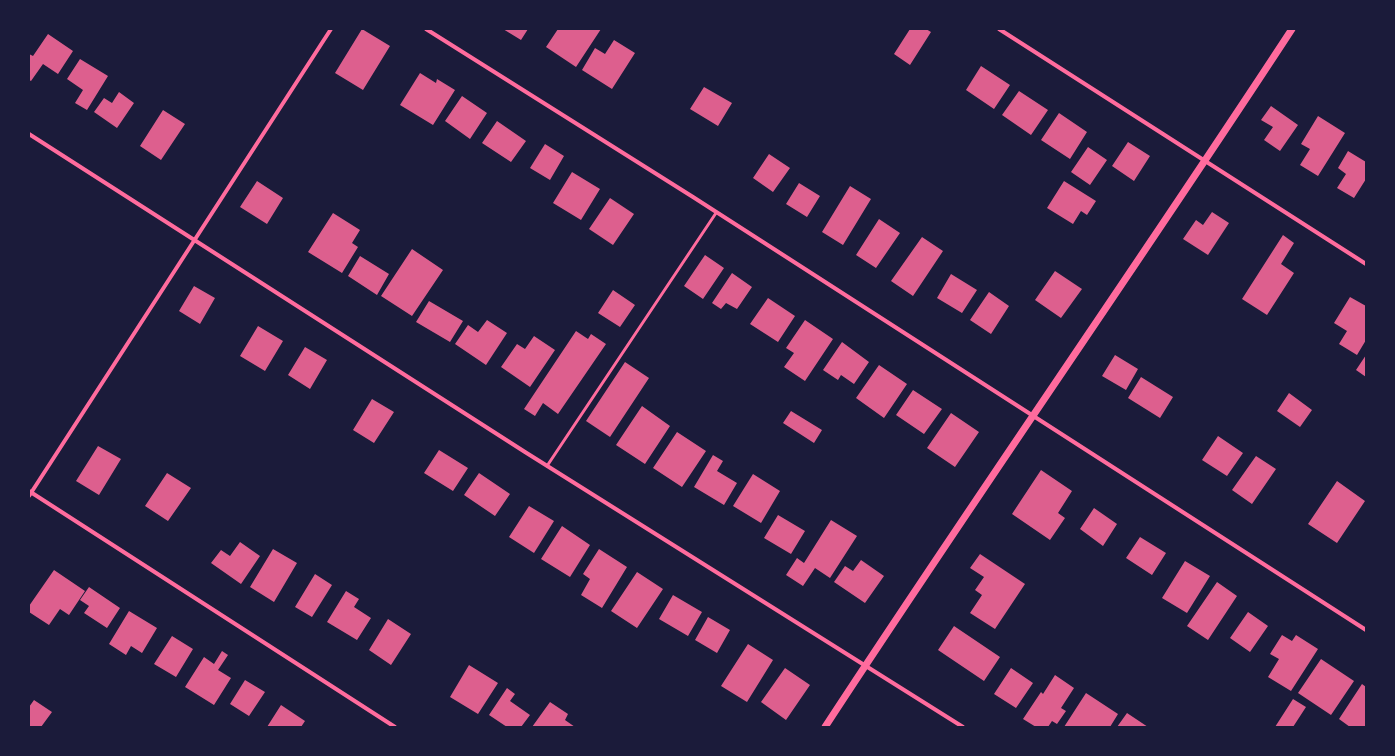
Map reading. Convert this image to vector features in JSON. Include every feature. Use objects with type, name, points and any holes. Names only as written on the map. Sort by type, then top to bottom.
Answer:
[{"type":"street","points":[[331,29],[30,493],[395,727]]},
{"type":"street","points":[[426,29],[1033,415],[1366,630]]},
{"type":"street","points":[[999,29],[1366,264]]},
{"type":"street","points":[[825,727],[1033,415],[1206,161],[1292,29]]},
{"type":"street","points":[[29,134],[547,466],[964,727]]},
{"type":"lane","points":[[547,466],[716,213]]},
{"type":"building","points":[[362,29],[390,46],[363,90],[335,73]]},
{"type":"building","points":[[503,29],[528,29],[521,40]]},
{"type":"building","points":[[558,29],[601,29],[576,67],[546,47]]},
{"type":"building","points":[[910,29],[926,29],[931,32],[910,65],[894,54]]},
{"type":"building","points":[[48,34],[73,51],[58,74],[43,64],[31,81],[29,80],[29,54],[33,56]]},
{"type":"building","points":[[614,40],[635,53],[612,89],[582,70],[595,48],[605,54]]},
{"type":"building","points":[[80,59],[108,76],[87,110],[75,103],[83,90],[67,79]]},
{"type":"building","points":[[981,66],[1010,85],[994,109],[966,90]]},
{"type":"building","points":[[420,73],[436,83],[437,79],[455,90],[433,125],[400,105]]},
{"type":"building","points":[[704,87],[732,103],[718,126],[690,109]]},
{"type":"building","points":[[1019,91],[1048,110],[1031,135],[1002,115]]},
{"type":"building","points":[[119,92],[134,103],[117,128],[94,112],[104,98],[112,103]]},
{"type":"building","points":[[462,96],[487,113],[470,139],[445,121]]},
{"type":"building","points":[[1271,106],[1298,125],[1280,151],[1264,140],[1273,127],[1261,120]]},
{"type":"building","points":[[163,110],[185,124],[161,160],[140,146]]},
{"type":"building","points":[[1059,113],[1087,132],[1070,159],[1041,140]]},
{"type":"building","points":[[1318,116],[1345,133],[1318,176],[1300,165],[1310,149],[1301,144]]},
{"type":"building","points":[[497,121],[526,141],[511,162],[482,143]]},
{"type":"building","points":[[1128,142],[1150,156],[1134,181],[1112,166]]},
{"type":"building","points":[[545,144],[564,156],[550,180],[530,168]]},
{"type":"building","points":[[1088,147],[1107,160],[1090,185],[1071,172]]},
{"type":"building","points":[[1348,151],[1366,162],[1366,179],[1354,198],[1337,188],[1346,174],[1338,168]]},
{"type":"building","points":[[769,154],[790,168],[773,192],[753,178]]},
{"type":"building","points":[[572,172],[600,189],[581,220],[553,203]]},
{"type":"building","points":[[257,181],[283,198],[267,224],[240,207]]},
{"type":"building","points":[[1064,181],[1096,201],[1087,215],[1081,211],[1073,224],[1047,208]]},
{"type":"building","points":[[799,183],[820,196],[807,217],[786,204]]},
{"type":"building","points":[[850,186],[871,199],[843,245],[822,232]]},
{"type":"building","points":[[610,198],[634,214],[613,245],[589,229]]},
{"type":"building","points":[[1212,212],[1229,223],[1208,255],[1183,239],[1196,220],[1203,225]]},
{"type":"building","points":[[333,213],[360,230],[352,243],[358,247],[342,273],[308,252]]},
{"type":"building","points":[[879,219],[900,233],[876,268],[856,255]]},
{"type":"building","points":[[1283,235],[1294,243],[1281,264],[1294,273],[1267,315],[1242,299]]},
{"type":"building","points":[[922,237],[943,251],[913,296],[891,281]]},
{"type":"building","points":[[412,249],[443,270],[412,316],[381,296]]},
{"type":"building","points":[[705,255],[724,268],[703,299],[684,286]]},
{"type":"building","points":[[360,256],[389,274],[377,295],[348,276]]},
{"type":"building","points":[[1055,271],[1082,289],[1061,318],[1035,300]]},
{"type":"building","points":[[732,273],[752,287],[737,309],[726,303],[721,309],[712,303]]},
{"type":"building","points":[[951,274],[977,290],[962,313],[937,298]]},
{"type":"building","points":[[194,286],[215,298],[200,324],[179,311]]},
{"type":"building","points":[[613,290],[635,305],[620,327],[598,313]]},
{"type":"building","points":[[989,292],[1009,306],[991,334],[970,320]]},
{"type":"building","points":[[1350,297],[1366,306],[1366,340],[1357,355],[1339,344],[1347,331],[1334,323]]},
{"type":"building","points":[[768,298],[795,316],[778,342],[750,324]]},
{"type":"building","points":[[429,301],[463,321],[450,342],[416,322]]},
{"type":"building","points":[[487,320],[507,333],[486,365],[455,344],[468,325],[478,332]]},
{"type":"building","points":[[805,320],[833,339],[805,381],[784,367],[794,353],[786,348]]},
{"type":"building","points":[[258,326],[283,341],[265,371],[240,356]]},
{"type":"building","points":[[576,331],[588,339],[591,334],[606,344],[558,414],[543,403],[535,416],[524,409]]},
{"type":"building","points":[[534,336],[555,350],[530,387],[501,367],[517,344],[525,349]]},
{"type":"building","points":[[842,342],[869,362],[854,384],[841,375],[838,380],[823,370]]},
{"type":"building","points":[[305,347],[327,360],[310,389],[288,375]]},
{"type":"building","points":[[1115,355],[1138,369],[1126,390],[1102,376]]},
{"type":"building","points":[[1366,355],[1366,377],[1356,370]]},
{"type":"building","points":[[625,362],[649,378],[610,437],[586,421]]},
{"type":"building","points":[[879,365],[907,384],[884,418],[856,398]]},
{"type":"building","points":[[1141,377],[1173,397],[1160,418],[1128,398]]},
{"type":"building","points":[[913,390],[942,409],[924,434],[896,415]]},
{"type":"building","points":[[1289,393],[1312,410],[1300,427],[1277,411]]},
{"type":"building","points":[[372,399],[394,412],[374,443],[353,430]]},
{"type":"building","points":[[642,406],[670,426],[645,464],[616,445]]},
{"type":"building","points":[[791,411],[822,430],[814,443],[783,423]]},
{"type":"building","points":[[951,413],[979,432],[955,467],[927,448]]},
{"type":"building","points":[[677,432],[706,451],[682,487],[653,468]]},
{"type":"building","points":[[1218,436],[1243,453],[1227,476],[1202,460]]},
{"type":"building","points":[[98,446],[121,459],[99,495],[76,481]]},
{"type":"building","points":[[439,450],[468,468],[453,491],[424,473]]},
{"type":"building","points":[[713,455],[723,461],[717,471],[737,483],[724,505],[694,487]]},
{"type":"building","points":[[1256,456],[1276,469],[1252,504],[1232,490]]},
{"type":"building","points":[[1041,470],[1072,491],[1058,513],[1065,518],[1050,540],[1012,514]]},
{"type":"building","points":[[167,473],[191,488],[168,521],[145,506]]},
{"type":"building","points":[[479,473],[510,494],[495,516],[464,495]]},
{"type":"building","points":[[753,474],[780,491],[761,523],[733,506]]},
{"type":"building","points":[[1337,481],[1365,501],[1337,543],[1308,524]]},
{"type":"building","points":[[529,506],[554,521],[534,553],[509,537]]},
{"type":"building","points":[[1094,508],[1117,524],[1103,546],[1080,529]]},
{"type":"building","points":[[778,515],[805,531],[791,554],[764,538]]},
{"type":"building","points":[[831,520],[857,536],[830,578],[815,568],[803,586],[786,575],[797,558],[804,563]]},
{"type":"building","points":[[562,526],[590,545],[570,577],[541,559]]},
{"type":"building","points":[[1140,537],[1166,553],[1152,575],[1126,558]]},
{"type":"building","points":[[240,542],[260,556],[241,584],[211,563],[221,550],[230,556]]},
{"type":"building","points":[[273,549],[297,563],[274,602],[250,587]]},
{"type":"building","points":[[599,549],[627,567],[602,608],[581,595],[590,579],[583,574]]},
{"type":"building","points":[[980,554],[1025,584],[995,629],[970,613],[982,595],[975,590],[984,577],[970,568]]},
{"type":"building","points":[[861,560],[884,576],[865,603],[834,582],[845,566],[853,571]]},
{"type":"building","points":[[1185,561],[1210,576],[1187,613],[1162,598]]},
{"type":"building","points":[[54,570],[85,591],[69,615],[60,609],[49,625],[29,612],[29,606]]},
{"type":"building","points":[[637,572],[663,589],[637,628],[611,611]]},
{"type":"building","points":[[315,574],[332,585],[312,617],[295,607]]},
{"type":"building","points":[[1217,582],[1237,596],[1208,640],[1187,626]]},
{"type":"building","points":[[89,587],[120,608],[107,628],[84,613],[89,606],[80,600]]},
{"type":"building","points":[[346,591],[359,599],[354,607],[371,618],[357,640],[327,622]]},
{"type":"building","points":[[673,595],[702,612],[688,636],[659,619]]},
{"type":"building","points":[[129,611],[157,628],[142,653],[131,646],[126,655],[109,644]]},
{"type":"building","points":[[1248,612],[1268,626],[1250,652],[1230,638]]},
{"type":"building","points":[[708,617],[730,630],[717,653],[695,640]]},
{"type":"building","points":[[388,619],[411,634],[391,665],[369,650]]},
{"type":"building","points":[[954,626],[1000,657],[984,681],[938,650]]},
{"type":"building","points":[[1282,635],[1292,641],[1296,635],[1318,649],[1291,691],[1268,677],[1279,659],[1270,654]]},
{"type":"building","points":[[172,636],[193,649],[176,677],[154,664]]},
{"type":"building","points":[[748,644],[773,660],[747,702],[721,686]]},
{"type":"building","points":[[222,651],[228,655],[218,670],[231,678],[214,705],[185,687],[204,657],[214,664]]},
{"type":"building","points":[[1321,659],[1354,681],[1331,715],[1298,693]]},
{"type":"building","points":[[469,665],[498,683],[478,714],[450,697]]},
{"type":"building","points":[[785,668],[810,685],[786,720],[761,702]]},
{"type":"building","points":[[1011,668],[1033,683],[1016,708],[994,694]]},
{"type":"building","points":[[1055,675],[1074,688],[1061,708],[1066,711],[1057,724],[1052,721],[1048,727],[1036,727],[1023,719],[1041,692],[1043,694]]},
{"type":"building","points":[[245,680],[265,692],[249,716],[230,704]]},
{"type":"building","points":[[1362,684],[1366,687],[1366,727],[1350,727],[1339,719]]},
{"type":"building","points":[[507,688],[515,694],[510,701],[530,715],[521,727],[507,727],[489,715]]},
{"type":"building","points":[[1086,693],[1118,714],[1110,727],[1064,727]]},
{"type":"building","points":[[1293,699],[1306,707],[1293,727],[1275,727]]},
{"type":"building","points":[[34,700],[52,712],[41,727],[31,727],[29,725],[29,707]]},
{"type":"building","points":[[550,702],[568,714],[565,720],[575,727],[532,727]]},
{"type":"building","points":[[281,705],[305,721],[301,727],[267,727]]},
{"type":"building","points":[[1127,713],[1148,727],[1117,727]]}]
